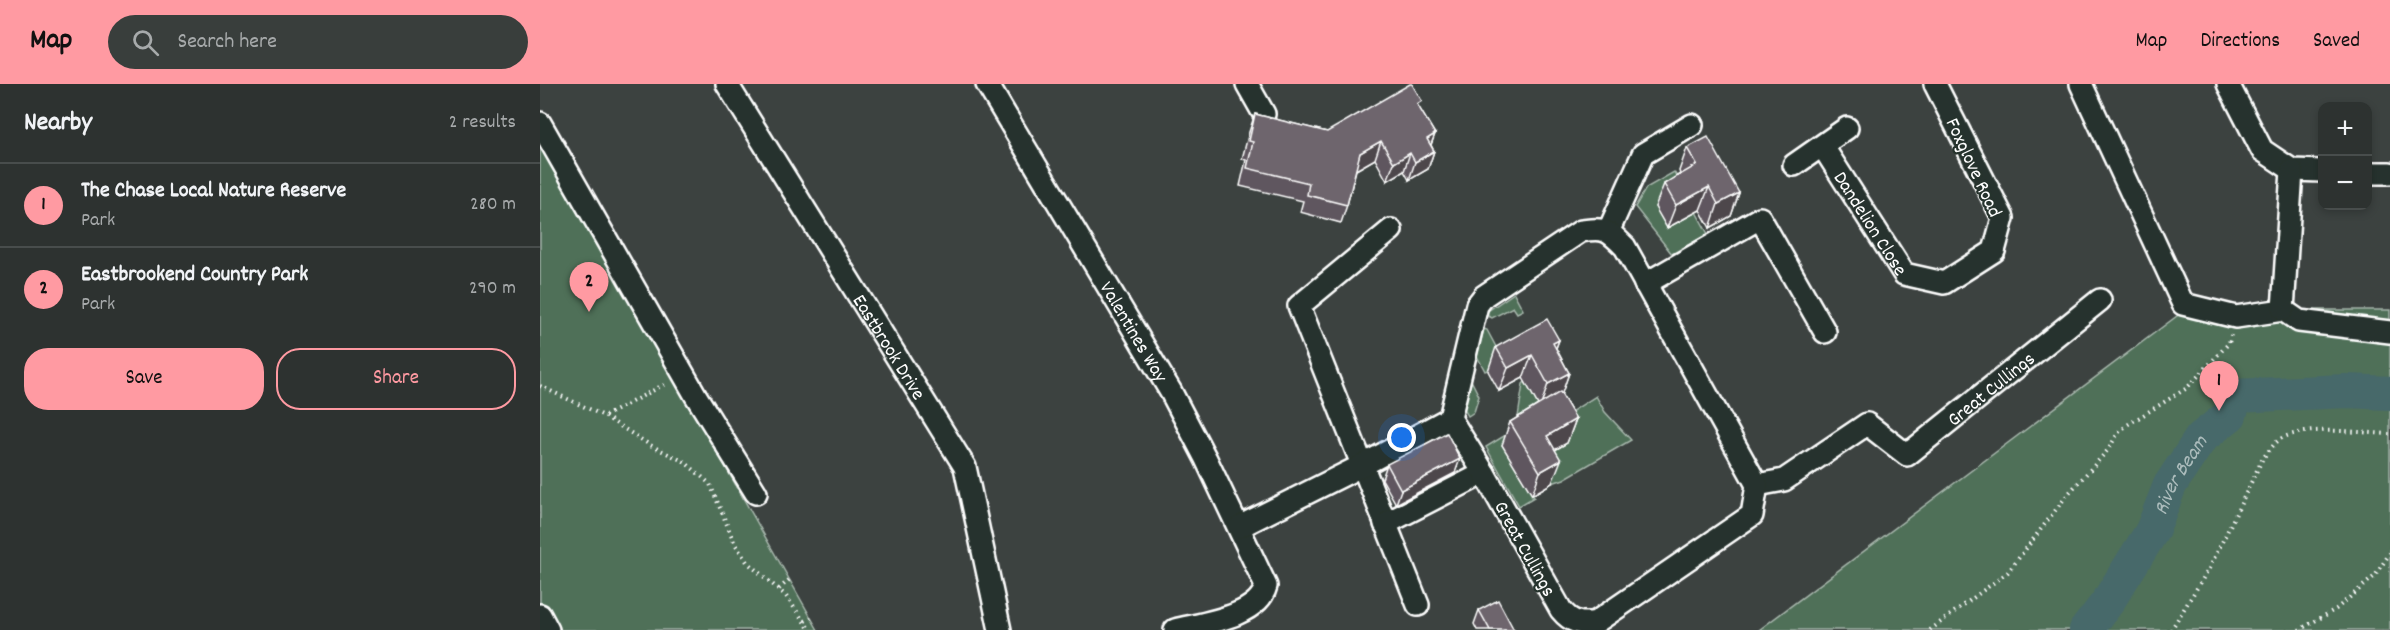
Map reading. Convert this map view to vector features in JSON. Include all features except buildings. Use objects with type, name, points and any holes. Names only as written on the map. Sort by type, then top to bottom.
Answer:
[{"type":"street","name":"Eastbrook Drive","points":[[727,84],[965,467],[1000,630]]},
{"type":"street","name":"Valentines Way","points":[[987,84],[1171,392],[1266,586],[1256,604],[1244,611],[1175,630]]},
{"type":"street","points":[[1247,84],[1264,114]]},
{"type":"street","name":"Foxglove Road","points":[[1935,84],[2003,218],[1994,251]]},
{"type":"street","points":[[2081,84],[2183,304],[2236,317],[2283,310],[2298,321],[2390,332]]},
{"type":"street","points":[[2228,84],[2262,150],[2292,170],[2318,171]]},
{"type":"street","points":[[540,123],[684,374],[756,493]]},
{"type":"street","points":[[1609,230],[1643,154],[1692,125]]},
{"type":"street","points":[[1794,165],[1823,147],[1847,128]]},
{"type":"street","name":"Dandelion Close","points":[[1823,147],[1904,274],[1944,283],[1994,251]]},
{"type":"street","points":[[2283,310],[2292,170]]},
{"type":"street","points":[[2372,172],[2390,173]]},
{"type":"street","points":[[1645,284],[1760,218],[1825,333]]},
{"type":"street","points":[[1239,527],[1363,465],[1450,418],[1474,315],[1484,296],[1581,231],[1595,229],[1609,230],[1625,247],[1757,485]]},
{"type":"street","points":[[1391,230],[1299,306],[1418,605]]},
{"type":"street","name":"Great Cullings","points":[[1450,418],[1484,473],[1561,610],[1567,618],[1584,624],[1596,622],[1752,515],[1757,485],[1784,480],[1867,424],[1907,455],[2100,300]]},
{"type":"street","points":[[1385,524],[1484,473]]},
{"type":"street","points":[[540,615],[548,630]]},
{"type":"path","points":[[1930,630],[2008,572],[2068,494],[2108,450],[2118,433],[2187,388],[2229,343],[2236,317]]},
{"type":"path","points":[[604,416],[684,374]]},
{"type":"path","points":[[540,386],[604,416],[650,445],[685,462],[710,484],[735,544],[747,562],[779,589],[810,630]]},
{"type":"path","points":[[2170,630],[2210,567],[2263,458],[2275,443],[2285,437],[2320,432],[2390,434]]},
{"type":"path","points":[[2300,630],[2336,609],[2376,576],[2390,554]]},
{"type":"path","points":[[779,589],[790,579]]},
{"type":"path","points":[[805,621],[811,618]]},
{"type":"green space","points":[[540,140],[818,630],[540,630]]},
{"type":"green space","points":[[1674,172],[1685,190],[1655,207],[1667,228],[1696,212],[1708,234],[1672,254],[1635,207],[1646,188]]},
{"type":"green space","points":[[1514,293],[1523,310],[1517,313],[1513,307],[1492,318],[1486,315],[1485,313]]},
{"type":"green space","points":[[2185,310],[2390,310],[2390,630],[1759,630]]},
{"type":"green space","points":[[1484,329],[1487,330],[1504,362],[1485,371],[1477,356]]},
{"type":"green space","points":[[1472,382],[1479,396],[1474,412],[1468,416],[1463,407],[1469,385]]},
{"type":"green space","points":[[1525,382],[1539,407],[1529,436],[1518,417]]},
{"type":"green space","points":[[1596,396],[1605,412],[1631,440],[1564,479],[1552,483],[1538,459],[1555,422]]},
{"type":"green space","points":[[1514,430],[1502,445],[1534,497],[1519,506],[1486,447]]},
{"type":"waterway","name":"River Beam","points":[[2086,630],[2107,603],[2152,531],[2170,485],[2201,438],[2230,415],[2235,396],[2347,391],[2390,393]]},
{"type":"place","name":"Eastbrookend Country Park","points":[[589,312]]},
{"type":"place","name":"The Chase Local Nature Reserve","points":[[2219,411]]}]
